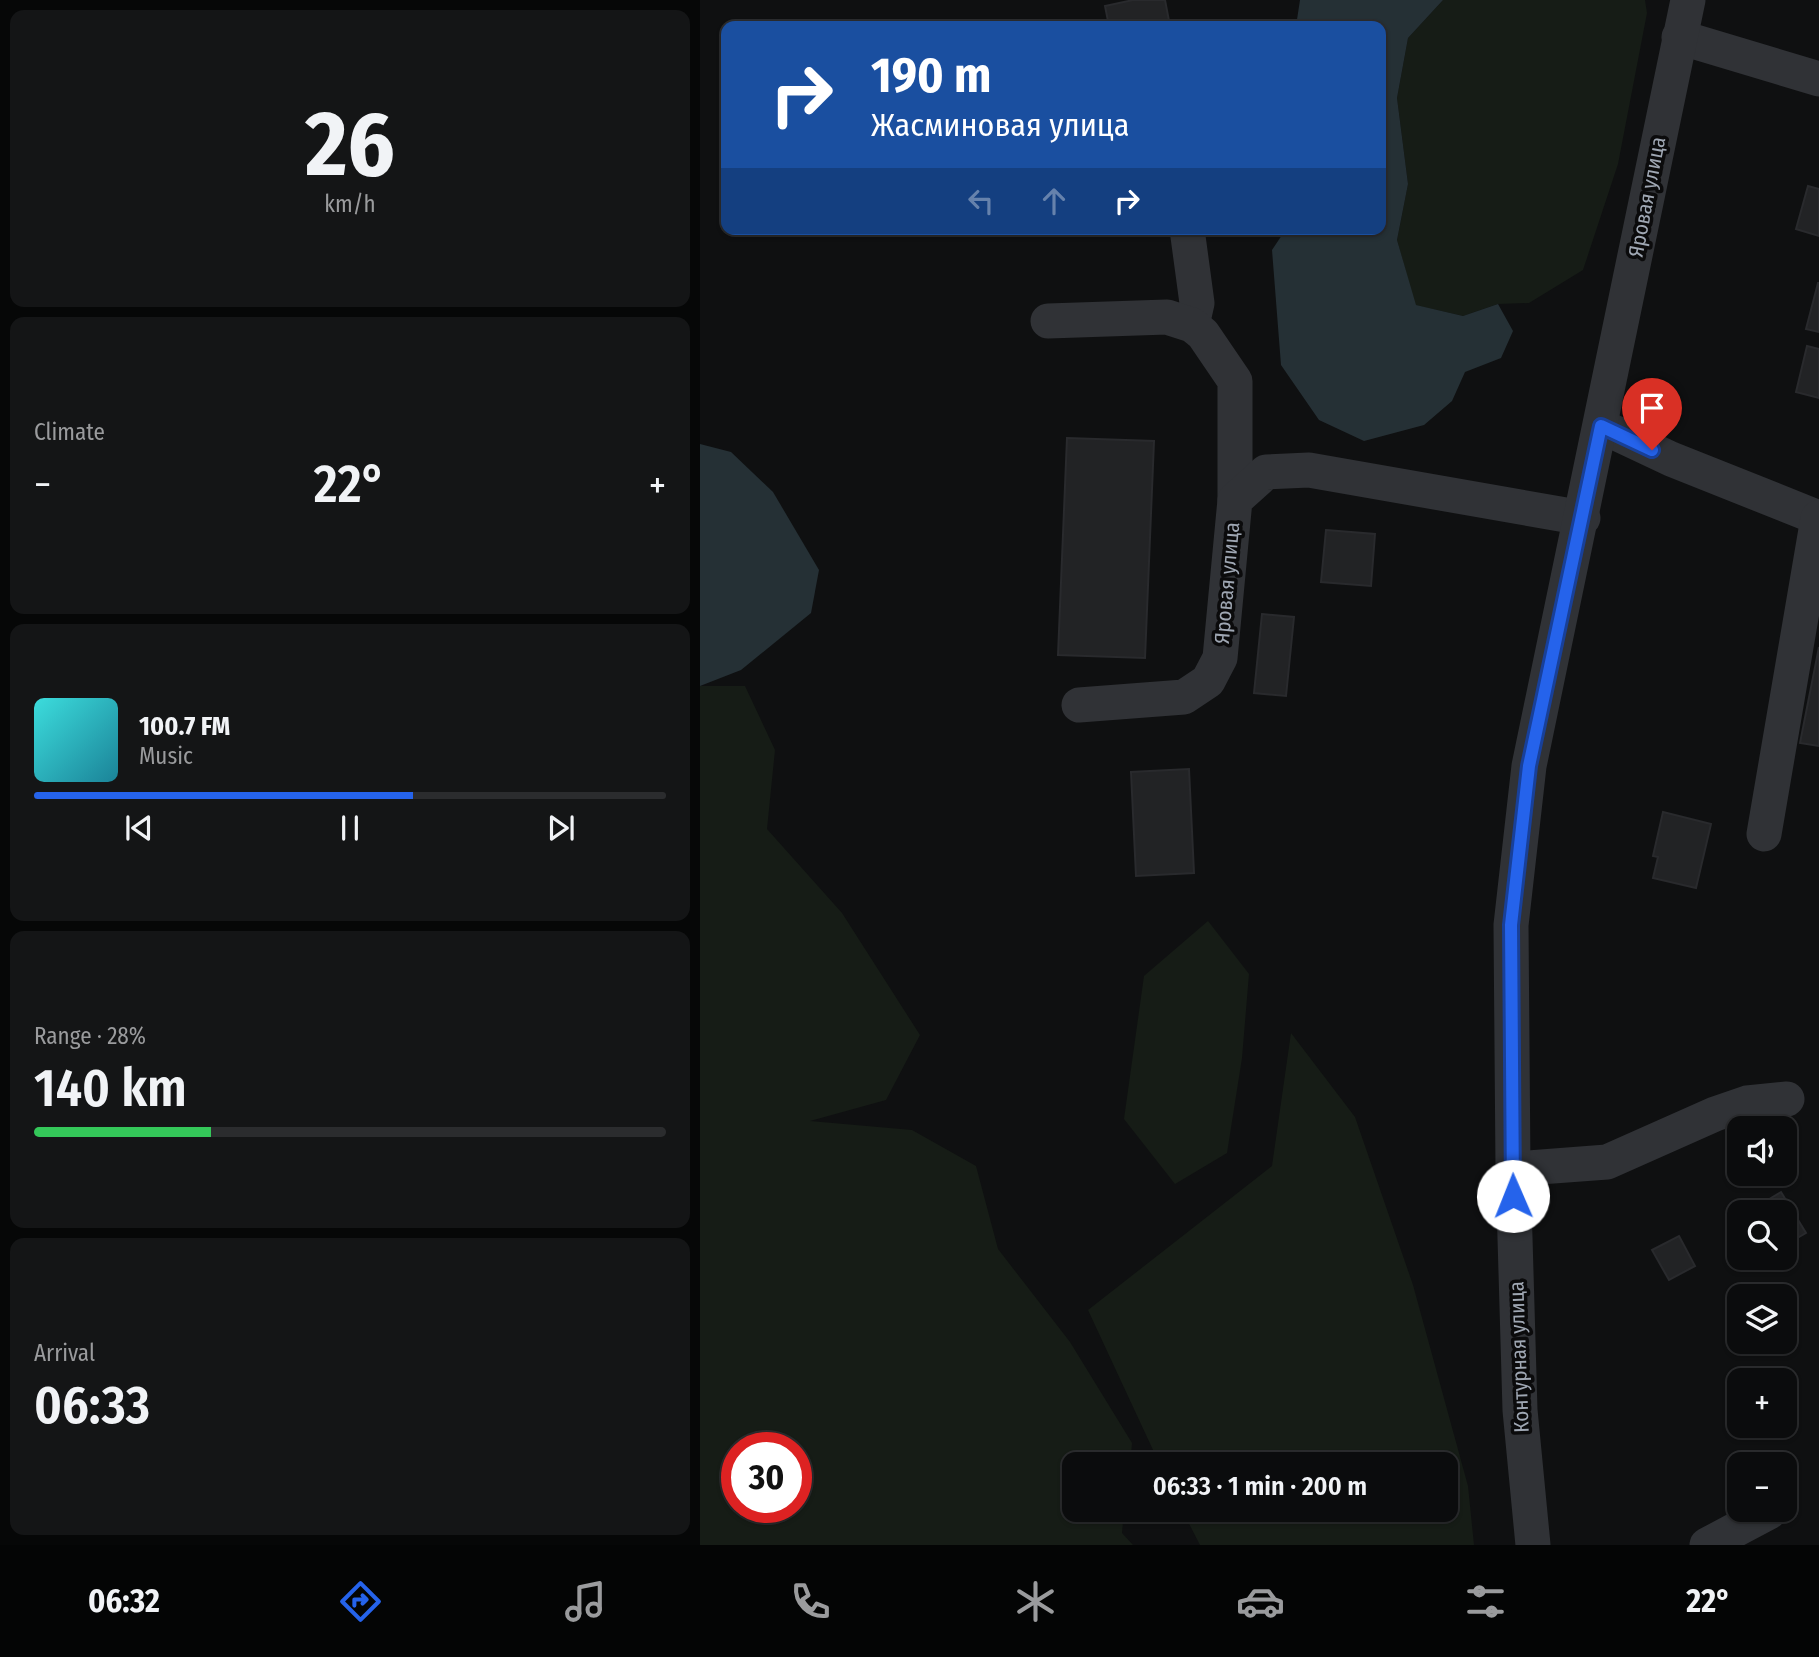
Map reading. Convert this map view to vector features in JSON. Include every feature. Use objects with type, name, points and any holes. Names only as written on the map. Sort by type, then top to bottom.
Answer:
[{"type":"street","name":"Яровая улица","points":[[1513,1169],[1511,925],[1529,766],[1583,517],[1688,0]]},
{"type":"street","points":[[1679,37],[1819,79]]},
{"type":"street","points":[[1188,235],[1197,303],[1192,325]]},
{"type":"street","points":[[1048,321],[1167,317],[1192,325],[1203,334],[1235,381],[1235,500]]},
{"type":"street","points":[[1601,426],[1671,459],[1786,502],[1818,518],[1764,834]]},
{"type":"street","name":"Яровая улица","points":[[1079,705],[1184,697],[1208,681],[1220,658],[1235,500],[1266,472],[1309,470],[1583,517]]},
{"type":"street","points":[[1513,1169],[1607,1162],[1715,1114],[1747,1104],[1787,1100]]},
{"type":"street","name":"Контурная улица","points":[[1513,1169],[1520,1410],[1533,1545]]},
{"type":"street","points":[[1707,1545],[1750,1522]]},
{"type":"shaded area","points":[[1300,0],[1443,0],[1408,38],[1397,98],[1408,184],[1397,240],[1416,305],[1463,316],[1498,304],[1513,331],[1501,358],[1465,372],[1452,401],[1424,425],[1364,441],[1319,420],[1281,365],[1272,250],[1282,235],[1386,235],[1386,21],[1297,21]]},
{"type":"shaded area","points":[[1443,0],[1645,0],[1647,13],[1618,164],[1583,270],[1529,303],[1498,304],[1463,316],[1415,305],[1397,240],[1408,184],[1397,98],[1408,38]]},
{"type":"shaded area","points":[[700,444],[731,452],[773,492],[819,570],[811,613],[741,670],[700,686]]},
{"type":"shaded area","points":[[700,686],[745,686],[775,750],[767,829],[842,913],[920,1035],[886,1100],[810,1121],[912,1130],[976,1166],[998,1249],[1070,1342],[1132,1443],[1131,1452],[1062,1452],[1062,1522],[1123,1522],[1122,1533],[1133,1545],[700,1545]]},
{"type":"shaded area","points":[[1208,921],[1249,974],[1242,1058],[1227,1153],[1175,1184],[1124,1119],[1144,976]]},
{"type":"shaded area","points":[[1291,1033],[1355,1117],[1413,1285],[1468,1486],[1474,1545],[1200,1545],[1188,1522],[1458,1522],[1458,1452],[1154,1452],[1088,1310],[1272,1166]]},
{"type":"building","points":[[1133,0],[1165,0],[1169,21],[1108,21],[1105,6]]},
{"type":"building","points":[[1808,186],[1819,189],[1819,236],[1796,229]]},
{"type":"building","points":[[1819,283],[1819,332],[1806,329]]},
{"type":"building","points":[[1807,346],[1819,349],[1819,398],[1796,392]]},
{"type":"building","points":[[1067,438],[1154,441],[1145,658],[1058,655]]},
{"type":"building","points":[[1326,530],[1375,534],[1371,586],[1321,582]]},
{"type":"building","points":[[1262,614],[1294,617],[1286,696],[1254,693]]},
{"type":"building","points":[[1819,647],[1819,746],[1800,743]]},
{"type":"building","points":[[1189,769],[1194,873],[1136,876],[1131,772]]},
{"type":"building","points":[[1663,812],[1711,824],[1696,888],[1653,878],[1658,857],[1653,856]]},
{"type":"building","points":[[1781,1192],[1786,1200],[1768,1200]]},
{"type":"building","points":[[1797,1218],[1806,1233],[1797,1238]]},
{"type":"building","points":[[1679,1236],[1695,1266],[1669,1280],[1652,1250]]},
{"type":"route","points":[[1513,1196],[1511,925],[1529,766],[1601,426],[1652,450]]}]
